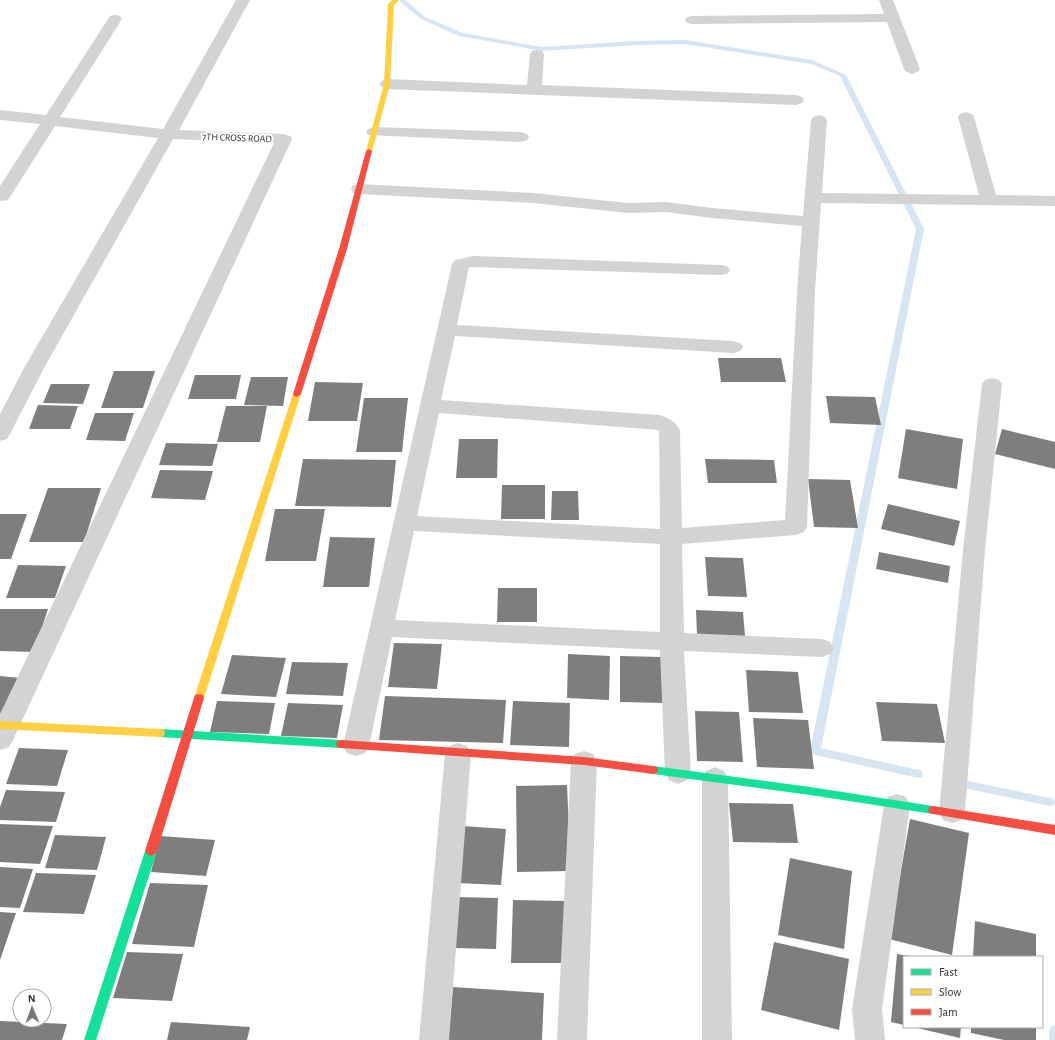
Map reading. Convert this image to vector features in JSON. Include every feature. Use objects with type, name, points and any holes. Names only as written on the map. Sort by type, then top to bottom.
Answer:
[{"type":"street","points":[[0,434],[34,368],[243,0]]},
{"type":"street","points":[[886,0],[894,18],[912,70]]},
{"type":"street","points":[[90,1040],[343,250],[388,84],[394,2]]},
{"type":"street","points":[[692,20],[894,18]]},
{"type":"street","points":[[2,196],[115,19]]},
{"type":"street","points":[[534,90],[536,54]]},
{"type":"street","points":[[388,84],[796,100]]},
{"type":"street","name":"7TH CROSS ROAD","points":[[0,115],[168,134],[284,138],[2,730]]},
{"type":"street","points":[[966,117],[989,200]]},
{"type":"street","points":[[405,523],[671,537],[796,527],[806,291],[819,120]]},
{"type":"street","points":[[374,132],[521,137]]},
{"type":"street","points":[[359,189],[533,198],[628,208],[666,207],[712,213],[812,222]]},
{"type":"street","points":[[813,198],[1055,201]]},
{"type":"street","points":[[356,746],[461,264],[474,261],[721,270]]},
{"type":"street","points":[[446,330],[733,347]]},
{"type":"street","points":[[952,812],[974,550],[992,384]]},
{"type":"street","points":[[429,406],[659,422],[666,425],[670,430],[672,642],[678,773]]},
{"type":"street","points":[[382,628],[822,648]]},
{"type":"street","points":[[2,730],[188,734],[584,761],[952,812],[1055,830]]},
{"type":"street","points":[[434,1040],[458,753]]},
{"type":"street","points":[[572,1040],[584,761]]},
{"type":"street","points":[[715,778],[717,1040]]},
{"type":"street","points":[[870,1040],[868,1009],[897,805]]},
{"type":"building","points":[[718,358],[781,358],[786,382],[721,382]]},
{"type":"building","points":[[114,371],[155,371],[143,408],[101,408]]},
{"type":"building","points":[[195,375],[241,375],[236,399],[188,399]]},
{"type":"building","points":[[251,377],[288,377],[283,406],[244,405]]},
{"type":"building","points":[[315,382],[363,383],[357,421],[308,421]]},
{"type":"building","points":[[51,384],[90,384],[83,404],[43,403]]},
{"type":"building","points":[[826,396],[875,397],[881,425],[830,423]]},
{"type":"building","points":[[364,398],[408,398],[402,452],[356,452]]},
{"type":"building","points":[[38,405],[78,406],[70,429],[29,429]]},
{"type":"building","points":[[226,406],[267,406],[260,442],[217,442]]},
{"type":"building","points":[[95,413],[134,413],[125,441],[86,440]]},
{"type":"building","points":[[906,429],[963,439],[957,489],[898,478]]},
{"type":"building","points":[[1002,429],[1055,442],[1055,469],[995,454]]},
{"type":"building","points":[[459,439],[498,439],[497,478],[456,478]]},
{"type":"building","points":[[166,443],[218,444],[212,466],[159,465]]},
{"type":"building","points":[[303,459],[396,460],[391,507],[295,506]]},
{"type":"building","points":[[705,459],[774,460],[777,483],[708,483]]},
{"type":"building","points":[[160,470],[213,471],[205,500],[151,498]]},
{"type":"building","points":[[808,479],[850,480],[858,528],[814,527]]},
{"type":"building","points":[[502,485],[545,485],[545,519],[501,519]]},
{"type":"building","points":[[48,488],[101,488],[84,542],[29,542]]},
{"type":"building","points":[[552,491],[578,491],[579,520],[551,520]]},
{"type":"building","points":[[888,504],[960,521],[954,546],[881,529]]},
{"type":"building","points":[[275,509],[325,509],[316,561],[265,561]]},
{"type":"building","points":[[0,514],[27,514],[11,559],[0,559]]},
{"type":"building","points":[[330,537],[375,538],[369,587],[323,587]]},
{"type":"building","points":[[879,552],[950,566],[948,583],[876,569]]},
{"type":"building","points":[[705,557],[743,558],[747,597],[708,596]]},
{"type":"building","points":[[18,565],[66,566],[55,598],[6,598]]},
{"type":"building","points":[[498,588],[537,588],[537,622],[497,622]]},
{"type":"building","points":[[0,609],[48,609],[34,652],[0,651]]},
{"type":"building","points":[[696,610],[743,612],[745,636],[697,635]]},
{"type":"building","points":[[394,643],[442,644],[437,689],[388,687]]},
{"type":"building","points":[[568,654],[610,656],[609,700],[567,698]]},
{"type":"building","points":[[232,655],[286,658],[276,697],[221,694]]},
{"type":"building","points":[[620,656],[663,657],[664,703],[620,702]]},
{"type":"building","points":[[292,662],[348,663],[343,696],[286,694]]},
{"type":"building","points":[[746,670],[798,672],[803,713],[749,712]]},
{"type":"building","points":[[0,676],[20,678],[4,714],[0,713]]},
{"type":"building","points":[[385,696],[506,700],[503,743],[379,740]]},
{"type":"building","points":[[217,701],[275,703],[269,734],[210,732]]},
{"type":"building","points":[[513,701],[570,703],[569,747],[510,745]]},
{"type":"building","points":[[876,702],[937,704],[945,743],[882,741]]},
{"type":"building","points":[[288,703],[343,705],[337,738],[281,736]]},
{"type":"building","points":[[695,711],[739,712],[743,762],[697,761]]},
{"type":"building","points":[[753,718],[808,720],[814,769],[757,767]]},
{"type":"building","points":[[19,748],[68,750],[57,786],[6,784]]},
{"type":"building","points":[[567,785],[571,871],[517,872],[516,786]]},
{"type":"building","points":[[6,790],[65,792],[56,822],[0,820],[0,807]]},
{"type":"building","points":[[729,803],[793,804],[798,843],[733,842]]},
{"type":"building","points":[[910,819],[969,833],[952,955],[889,939]]},
{"type":"building","points":[[0,824],[53,826],[40,864],[0,862]]},
{"type":"building","points":[[462,826],[506,829],[501,885],[456,883]]},
{"type":"building","points":[[55,835],[106,837],[97,870],[45,868]]},
{"type":"building","points":[[160,836],[215,840],[206,876],[151,872]]},
{"type":"building","points":[[790,858],[852,871],[844,949],[778,935]]},
{"type":"building","points":[[0,867],[33,869],[20,908],[0,907]]},
{"type":"building","points":[[36,873],[96,875],[84,914],[23,912]]},
{"type":"building","points":[[150,883],[208,885],[194,947],[132,944]]},
{"type":"building","points":[[456,897],[498,898],[496,949],[453,948]]},
{"type":"building","points":[[513,900],[567,901],[567,963],[511,963]]},
{"type":"building","points":[[0,912],[16,913],[0,960]]},
{"type":"building","points":[[975,921],[1036,934],[1036,956],[973,956]]},
{"type":"building","points":[[774,942],[849,959],[839,1030],[761,1010]]},
{"type":"building","points":[[127,952],[183,954],[172,1001],[113,998]]},
{"type":"building","points":[[897,954],[909,956],[903,956],[903,1025],[891,1022]]},
{"type":"building","points":[[453,987],[544,993],[542,1040],[448,1040]]},
{"type":"building","points":[[0,1021],[12,1022],[12,1028],[52,1028],[52,1023],[67,1024],[62,1040],[0,1040]]},
{"type":"building","points":[[171,1022],[250,1027],[247,1040],[167,1040]]},
{"type":"building","points":[[917,1028],[961,1028],[960,1038]]},
{"type":"building","points":[[971,1028],[1036,1028],[1036,1040],[1004,1040],[971,1033]]},
{"type":"waterway","points":[[401,0],[423,18],[461,35],[542,49],[636,43],[685,42],[812,62],[843,75],[920,229],[815,751],[918,774]]},
{"type":"waterway","points":[[968,785],[1050,802]]},
{"type":"waterway","points":[[1055,1031],[1055,1040]]},
{"type":"traffic: fast","points":[[160,733],[341,744]]},
{"type":"traffic: fast","points":[[653,770],[810,791],[933,810]]},
{"type":"traffic: fast","points":[[90,1040],[151,851]]},
{"type":"traffic: slow","points":[[369,151],[387,84],[391,4],[396,0]]},
{"type":"traffic: slow","points":[[199,698],[297,394]]},
{"type":"traffic: slow","points":[[0,725],[160,733]]},
{"type":"traffic: jam","points":[[297,394],[343,249],[369,151]]},
{"type":"traffic: jam","points":[[151,851],[199,698]]},
{"type":"traffic: jam","points":[[341,744],[584,761],[653,770]]},
{"type":"traffic: jam","points":[[933,810],[1055,830]]}]
